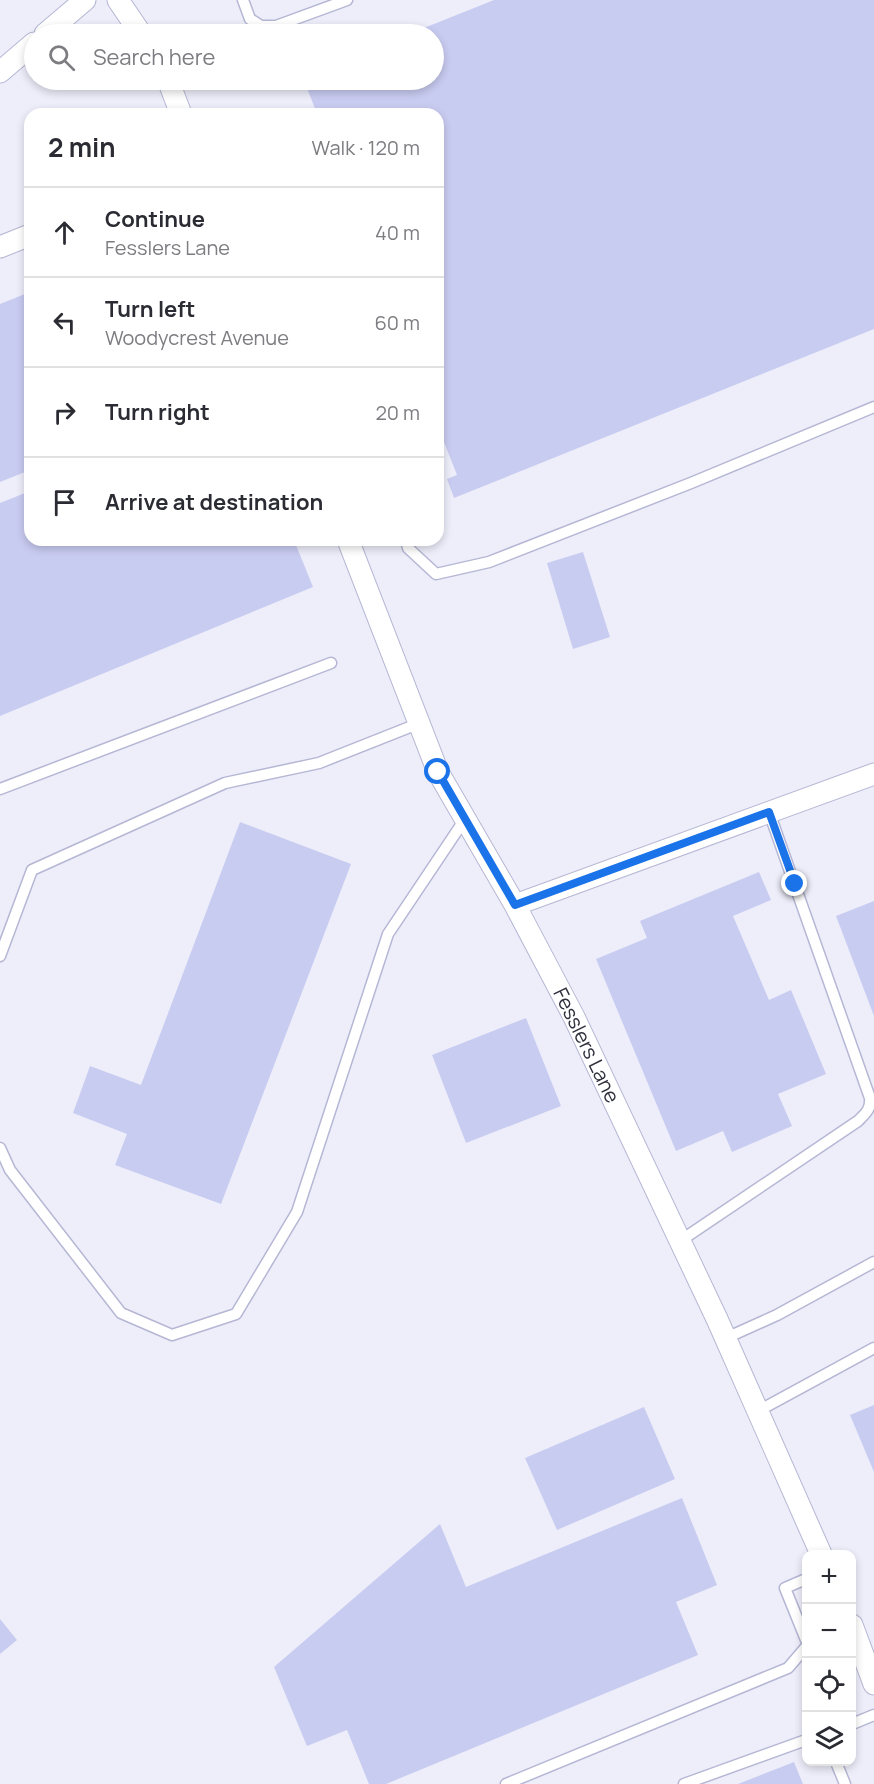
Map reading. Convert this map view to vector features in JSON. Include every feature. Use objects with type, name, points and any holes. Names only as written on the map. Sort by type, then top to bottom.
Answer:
[{"type":"street","points":[[57,24],[85,0]]},
{"type":"street","points":[[118,0],[134,24]]},
{"type":"street","points":[[0,72],[24,52]]},
{"type":"street","points":[[172,90],[179,108]]},
{"type":"street","points":[[0,247],[24,238]]},
{"type":"street","name":"Fesslers Lane","points":[[350,546],[438,772],[515,905],[574,1017],[726,1338],[819,1550]]},
{"type":"street","points":[[515,905],[874,774]]},
{"type":"street","points":[[856,1636],[874,1684]]},
{"type":"lane","points":[[243,0],[250,19],[258,24]]},
{"type":"lane","points":[[281,24],[347,0]]},
{"type":"lane","points":[[408,546],[436,574],[489,562],[691,483],[874,407]]},
{"type":"lane","points":[[0,789],[331,663]]},
{"type":"lane","points":[[0,956],[32,870],[225,783],[319,763],[420,723]]},
{"type":"lane","points":[[680,1241],[858,1120],[867,1113],[871,1106],[769,812]]},
{"type":"lane","points":[[0,1148],[10,1170],[121,1313],[172,1335],[236,1314],[297,1212],[387,934],[465,819]]},
{"type":"lane","points":[[726,1338],[777,1315],[874,1262]]},
{"type":"lane","points":[[758,1412],[874,1348]]},
{"type":"lane","points":[[802,1581],[785,1588],[802,1628]]},
{"type":"lane","points":[[506,1784],[788,1668],[802,1653]]},
{"type":"lane","points":[[856,1722],[874,1715]]},
{"type":"lane","points":[[684,1784],[802,1742]]},
{"type":"lane","points":[[838,1766],[845,1784]]},
{"type":"building","points":[[494,0],[874,0],[874,329],[454,498],[447,479],[457,475],[444,442],[444,108],[315,108],[308,90],[444,90],[444,24],[434,24]]},
{"type":"building","points":[[24,294],[24,472],[0,482],[0,304]]},
{"type":"building","points":[[24,493],[24,546],[296,546],[313,587],[0,716],[0,503]]},
{"type":"building","points":[[583,552],[610,637],[573,649],[547,563]]},
{"type":"building","points":[[240,822],[351,864],[221,1204],[115,1165],[127,1134],[73,1113],[90,1066],[141,1085]]},
{"type":"building","points":[[759,872],[771,900],[733,916],[769,1000],[791,990],[826,1074],[778,1094],[792,1126],[732,1152],[723,1131],[676,1151],[596,959],[647,938],[640,921]]},
{"type":"building","points":[[874,901],[874,1016],[836,916]]},
{"type":"building","points":[[526,1018],[561,1106],[466,1143],[432,1055]]},
{"type":"building","points":[[874,1405],[874,1472],[850,1415]]},
{"type":"building","points":[[644,1407],[675,1479],[557,1530],[525,1458]]},
{"type":"building","points":[[682,1498],[717,1585],[676,1602],[698,1655],[386,1784],[369,1784],[347,1730],[307,1746],[274,1667],[440,1524],[466,1587]]},
{"type":"building","points":[[0,1619],[17,1640],[0,1654]]},
{"type":"building","points":[[794,1762],[803,1784],[738,1784]]},
{"type":"route","points":[[438,772],[515,905],[769,812],[795,884]]}]
